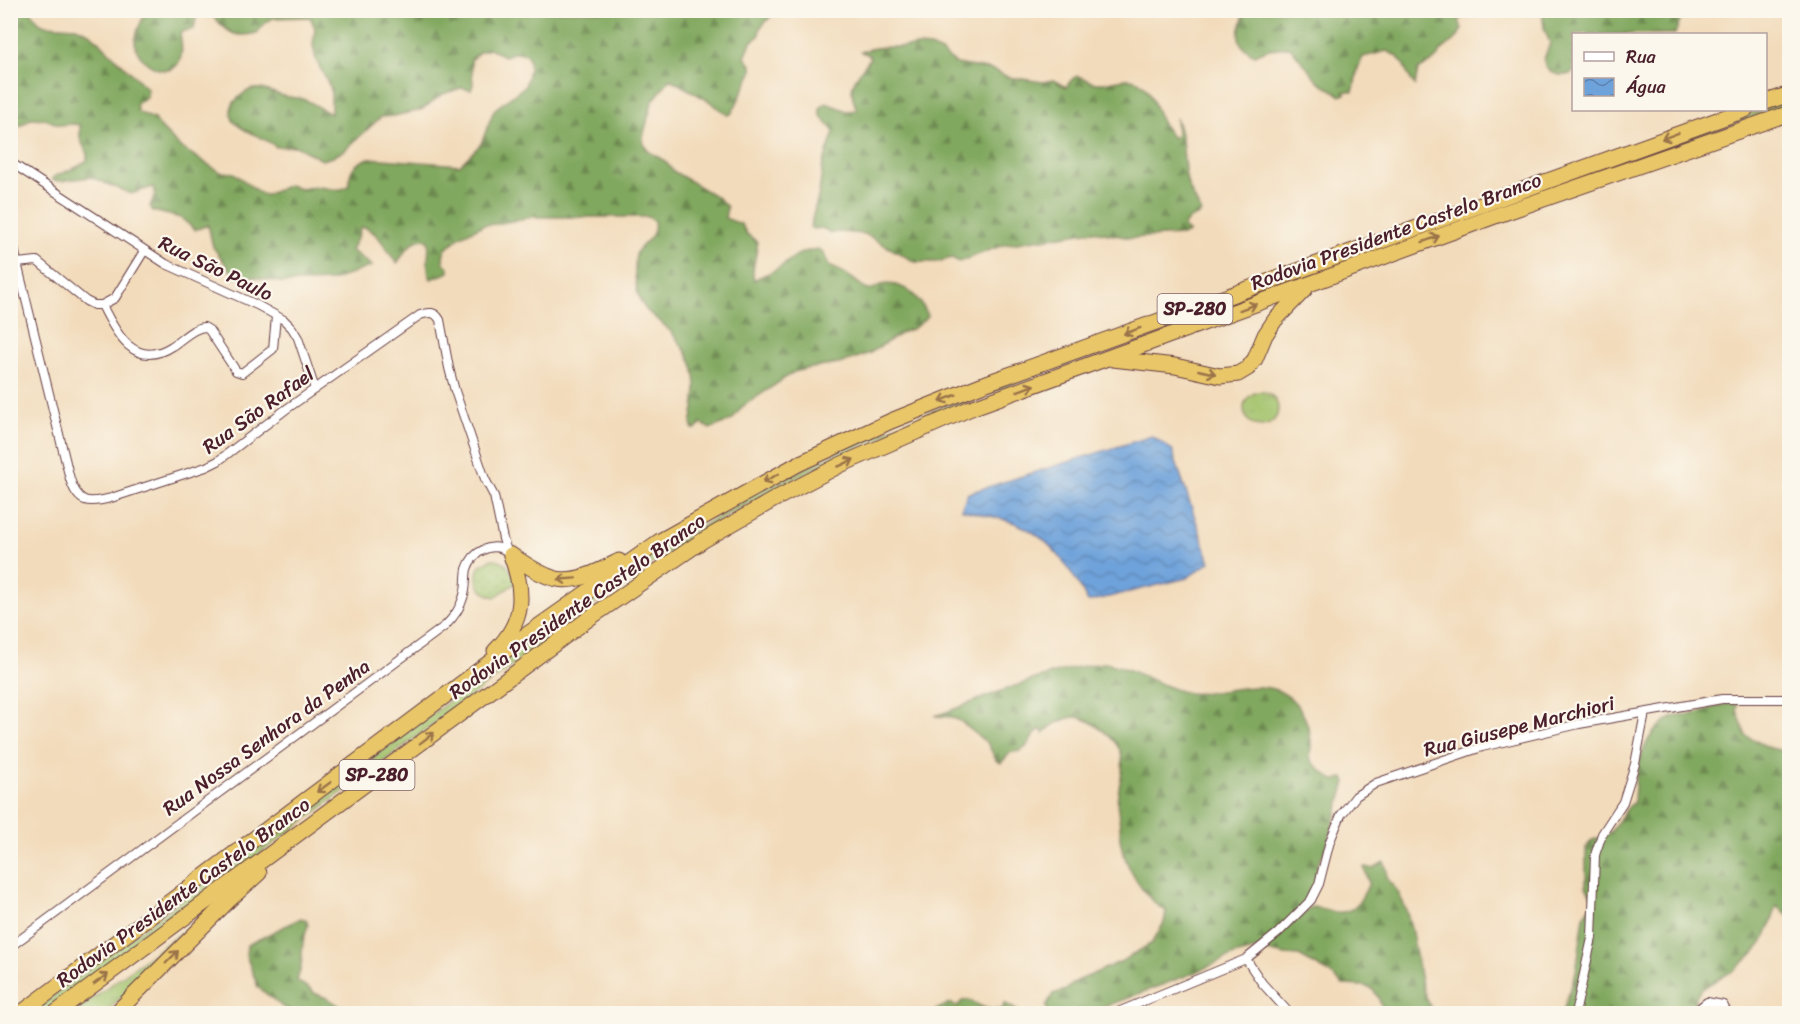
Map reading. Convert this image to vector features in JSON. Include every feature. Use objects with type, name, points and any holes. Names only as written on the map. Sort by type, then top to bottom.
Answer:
[{"type":"highway","points":[[1767,102],[1790,94]]},
{"type":"highway","name":"Rodovia Presidente Castelo Branco","points":[[20,1014],[460,687],[525,636],[660,541],[798,464],[891,421],[981,385],[1742,111]]},
{"type":"highway","name":"Rodovia Presidente Castelo Branco","points":[[54,1014],[591,616],[702,541],[840,465],[971,408],[1495,216],[1790,113]]},
{"type":"highway","points":[[1107,359],[1175,366],[1220,376],[1238,374],[1248,368],[1255,359],[1265,335],[1275,320],[1309,284]]},
{"type":"highway","points":[[509,553],[546,575],[556,579],[566,579],[591,574],[660,541]]},
{"type":"highway","points":[[460,687],[503,643],[518,616],[521,592],[517,571],[509,553]]},
{"type":"highway","points":[[115,1014],[229,900],[324,814]]},
{"type":"highway","points":[[10,1011],[86,963]]},
{"type":"street","name":"Rua São Paulo","points":[[10,162],[178,271],[257,305],[289,325],[296,334],[315,389]]},
{"type":"street","name":"Rua São Rafael","points":[[10,226],[70,479],[75,492],[85,500],[95,502],[111,498],[207,467],[230,453],[315,389],[420,315],[428,312],[438,314],[455,391],[485,479],[494,496],[503,539],[509,553]]},
{"type":"street","points":[[17,263],[37,261],[86,302],[102,305],[115,298],[144,251]]},
{"type":"street","points":[[102,305],[121,339],[138,352],[164,350],[201,326],[206,327],[240,374],[248,370],[273,348],[276,316]]},
{"type":"street","name":"Rua Nossa Senhora da Penha","points":[[10,946],[444,626],[451,620],[462,602],[468,568],[473,559],[488,547],[494,546],[509,553]]},
{"type":"street","name":"Rua Giusepe Marchiori","points":[[1113,1014],[1246,959],[1278,933],[1311,900],[1319,884],[1330,841],[1341,815],[1356,796],[1376,783],[1482,747],[1579,724],[1722,699],[1790,699]]},
{"type":"street","points":[[1575,1014],[1592,938],[1595,855],[1602,834],[1623,802],[1635,764],[1646,713]]},
{"type":"street","points":[[1246,959],[1262,983],[1290,1014]]},
{"type":"street","points":[[1692,1014],[1707,1002],[1723,1005],[1728,1014]]},
{"type":"green space","points":[[11,10],[30,11],[39,22],[45,25],[76,27],[91,34],[147,88],[147,96],[136,105],[138,112],[154,119],[180,147],[220,172],[234,173],[261,194],[266,195],[289,185],[299,189],[345,188],[349,185],[350,174],[354,167],[369,158],[460,165],[481,144],[494,110],[525,86],[529,70],[526,54],[517,52],[504,56],[490,49],[479,52],[471,60],[473,85],[471,90],[461,88],[443,94],[421,110],[381,117],[345,150],[322,160],[296,146],[276,147],[236,124],[231,114],[232,106],[237,99],[249,91],[259,89],[303,99],[331,114],[331,89],[316,60],[313,45],[315,28],[310,17],[273,18],[266,22],[257,33],[242,35],[227,30],[212,16],[203,16],[199,13],[194,29],[180,34],[182,52],[178,63],[171,69],[162,70],[144,61],[135,42],[146,11],[776,11],[760,28],[759,36],[751,42],[745,57],[752,66],[752,72],[732,113],[728,115],[709,101],[670,79],[652,102],[643,137],[644,145],[648,151],[665,161],[673,171],[717,197],[727,207],[725,218],[741,224],[747,234],[757,242],[754,280],[777,269],[801,253],[818,249],[823,252],[829,266],[846,274],[867,290],[889,284],[904,288],[916,297],[928,316],[914,328],[903,332],[870,353],[839,364],[794,372],[742,407],[732,420],[710,429],[702,424],[693,429],[691,424],[696,386],[692,364],[675,337],[644,307],[637,288],[636,253],[654,231],[654,221],[648,217],[531,217],[483,225],[459,237],[445,250],[444,263],[449,268],[449,272],[431,279],[428,269],[428,240],[418,240],[413,243],[397,263],[379,238],[363,227],[351,250],[372,266],[331,281],[283,283],[253,277],[235,277],[213,247],[208,225],[195,230],[181,218],[153,211],[150,206],[155,194],[153,187],[131,194],[91,177],[52,180],[53,177],[87,160],[87,153],[80,139],[80,125],[60,125],[45,119],[32,118],[15,129],[11,126]]},
{"type":"green space","points":[[1244,10],[1466,11],[1459,20],[1462,29],[1457,38],[1442,50],[1435,60],[1418,70],[1415,85],[1402,62],[1387,51],[1363,57],[1353,92],[1344,91],[1345,94],[1341,96],[1318,81],[1290,47],[1269,49],[1254,55],[1246,50],[1239,40]]},
{"type":"green space","points":[[1542,11],[1684,11],[1675,33],[1572,33],[1572,73],[1565,75],[1555,74],[1545,66],[1544,59],[1550,43],[1544,28]]},
{"type":"green space","points":[[881,47],[930,47],[941,52],[956,64],[993,70],[1008,77],[1043,82],[1053,80],[1066,87],[1074,77],[1078,76],[1097,83],[1122,79],[1137,80],[1147,89],[1163,124],[1173,138],[1177,135],[1176,118],[1179,126],[1189,189],[1201,212],[1186,223],[1184,228],[1189,233],[1131,238],[1093,231],[1003,245],[959,262],[952,258],[937,262],[915,262],[865,234],[831,233],[822,228],[810,227],[819,193],[823,164],[834,132],[820,114],[822,106],[826,103],[847,111],[857,110],[852,88],[856,77],[870,58],[869,55],[861,52]]},
{"type":"green space","points":[[1789,99],[1789,104],[984,395],[866,444],[779,487],[666,554],[616,588],[46,1013],[28,1014],[611,581],[751,496],[839,451],[934,410],[1757,111],[1767,111],[1767,107]]},
{"type":"green space","points":[[1261,392],[1273,397],[1278,409],[1273,421],[1261,426],[1249,421],[1244,409],[1249,397]]},
{"type":"green space","points":[[492,559],[505,563],[517,582],[495,597],[481,589],[477,581],[480,565]]},
{"type":"green space","points":[[1103,663],[1124,668],[1189,693],[1253,687],[1266,688],[1278,691],[1294,702],[1308,725],[1311,760],[1330,777],[1335,780],[1344,778],[1346,782],[1326,849],[1318,863],[1314,888],[1283,932],[1312,907],[1335,912],[1349,911],[1358,903],[1369,883],[1364,867],[1373,868],[1384,862],[1387,878],[1403,903],[1408,917],[1420,977],[1433,1013],[1384,1013],[1373,990],[1365,986],[1343,985],[1328,972],[1299,956],[1258,949],[1234,955],[1088,1013],[1048,1013],[1046,1006],[1053,994],[1066,990],[1075,982],[1122,961],[1152,943],[1164,923],[1166,911],[1142,889],[1130,870],[1122,849],[1117,802],[1122,769],[1121,753],[1102,730],[1076,717],[1058,722],[1044,733],[1041,729],[1023,750],[1011,752],[1001,763],[996,760],[988,744],[960,721],[951,717],[935,716],[1061,671]]},
{"type":"green space","points":[[1726,704],[1738,704],[1737,710],[1746,736],[1770,748],[1789,752],[1789,917],[1777,906],[1768,932],[1760,946],[1736,969],[1700,991],[1694,1005],[1696,1013],[1562,1014],[1576,972],[1584,916],[1594,900],[1586,887],[1586,848],[1592,840],[1608,834],[1634,802],[1638,766],[1653,733],[1662,724],[1675,717],[1695,714]]},
{"type":"green space","points":[[216,907],[105,1013],[73,1013]]},
{"type":"green space","points":[[301,918],[306,920],[308,925],[297,981],[350,1013],[300,1013],[285,1009],[258,987],[246,955],[247,945]]},
{"type":"green space","points":[[969,1000],[994,1010],[1003,1009],[1004,1003],[1022,1013],[930,1013],[950,1003],[957,1007],[962,1001]]},
{"type":"water","points":[[1152,436],[1172,450],[1210,562],[1187,578],[1088,602],[1059,555],[1039,537],[1028,529],[1008,521],[961,509],[968,493]]}]
